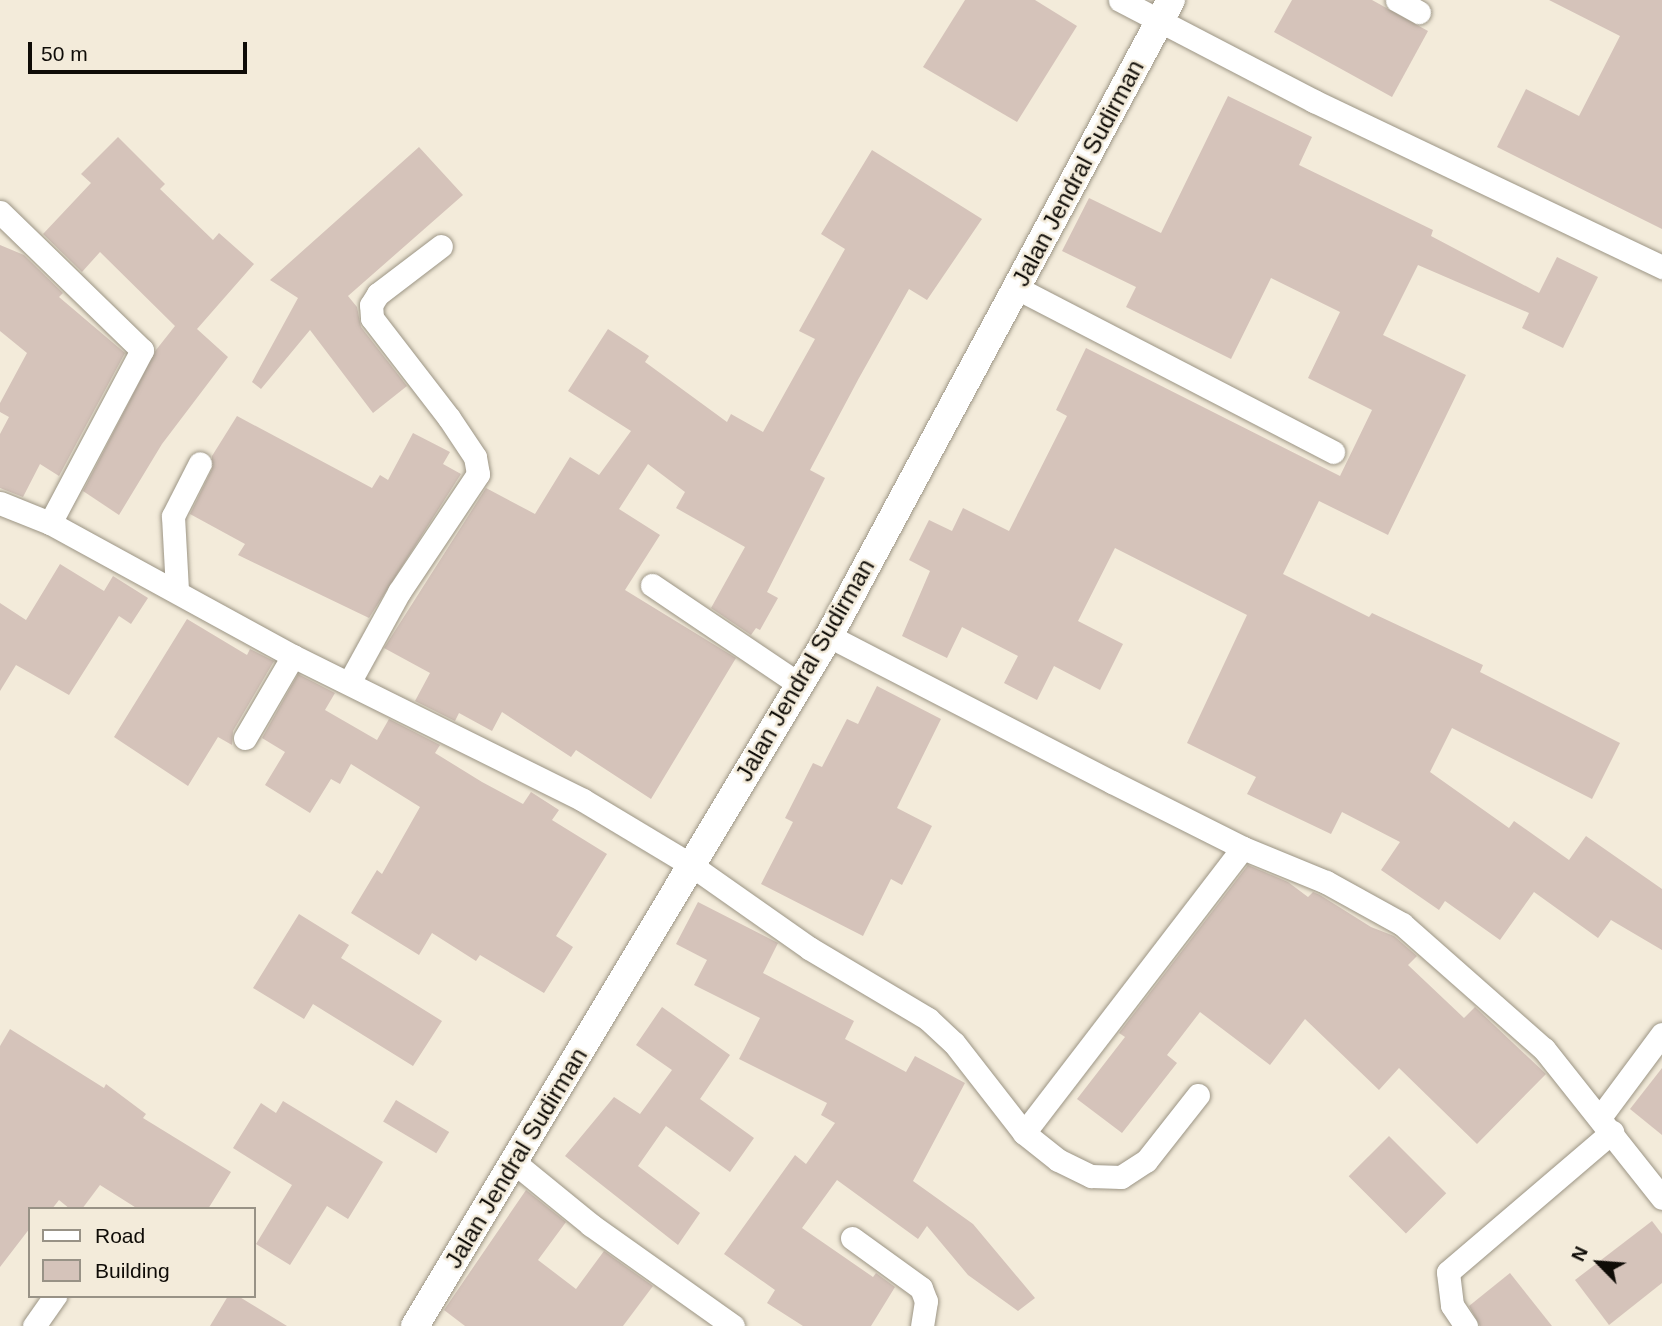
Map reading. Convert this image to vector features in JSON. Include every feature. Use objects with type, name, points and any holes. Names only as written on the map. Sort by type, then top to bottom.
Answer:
[{"type":"street","points":[[1120,0],[1164,12],[1662,267]]},
{"type":"street","points":[[1397,0],[1419,12]]},
{"type":"street","name":"Jalan Jendral Sudirman","points":[[415,1326],[829,636],[1164,12]]},
{"type":"street","points":[[0,212],[142,350],[50,523]]},
{"type":"street","points":[[349,683],[399,592],[478,474],[474,457],[449,418],[372,318],[371,305],[377,294],[441,246]]},
{"type":"street","points":[[1017,288],[1333,452]]},
{"type":"street","points":[[177,590],[173,516],[200,463]]},
{"type":"street","points":[[0,503],[50,523],[177,590],[293,656],[583,800],[691,865],[809,948],[928,1019],[954,1043],[1024,1133],[1058,1160],[1091,1176],[1121,1177],[1146,1160],[1198,1095]]},
{"type":"street","points":[[652,585],[799,684]]},
{"type":"street","points":[[829,636],[1243,848],[1326,882],[1425,940],[1544,1049],[1606,1124],[1662,1199]]},
{"type":"street","points":[[245,738],[293,656]]},
{"type":"street","points":[[1024,1133],[1243,848]]},
{"type":"street","points":[[1466,1326],[1452,1306],[1448,1272],[1606,1124],[1662,1034]]},
{"type":"street","points":[[515,1163],[591,1225],[733,1326]]},
{"type":"street","points":[[852,1238],[921,1288],[926,1301],[922,1326]]},
{"type":"street","points":[[34,1326],[54,1298]]},
{"type":"building","points":[[965,0],[1035,0],[1077,26],[1017,122],[923,67]]},
{"type":"building","points":[[1292,0],[1372,0],[1428,31],[1392,97],[1274,32]]},
{"type":"building","points":[[1549,0],[1662,0],[1662,229],[1497,147],[1526,89],[1579,116],[1620,36]]},
{"type":"building","points":[[1228,96],[1312,137],[1299,165],[1433,230],[1431,236],[1539,293],[1557,257],[1598,277],[1563,348],[1522,328],[1529,313],[1418,265],[1383,335],[1466,375],[1388,535],[1319,501],[1283,574],[1369,617],[1372,613],[1483,665],[1480,672],[1620,743],[1592,799],[1452,728],[1430,772],[1509,828],[1514,821],[1569,860],[1586,836],[1662,889],[1662,950],[1611,920],[1598,938],[1534,892],[1500,940],[1445,901],[1439,910],[1381,870],[1400,842],[1342,812],[1331,834],[1247,794],[1256,777],[1187,743],[1247,615],[1115,548],[1078,621],[1123,644],[1100,690],[1054,666],[1037,700],[1004,683],[1018,656],[962,627],[947,658],[902,636],[930,571],[909,560],[929,520],[952,531],[963,508],[1009,531],[1067,416],[1056,410],[1086,348],[1340,476],[1372,410],[1308,378],[1340,312],[1271,278],[1231,359],[1126,307],[1136,287],[1062,251],[1089,198],[1161,233]]},
{"type":"building","points":[[118,137],[165,184],[160,189],[213,240],[219,233],[254,264],[197,329],[228,357],[162,444],[119,515],[83,491],[156,350],[175,326],[100,252],[82,272],[43,234],[91,183],[81,174]]},
{"type":"building","points":[[419,147],[463,195],[348,296],[357,307],[361,327],[407,386],[373,413],[310,330],[261,389],[252,382],[298,298],[270,280]]},
{"type":"building","points":[[872,150],[982,219],[927,300],[909,289],[859,378],[810,470],[825,478],[767,592],[778,598],[760,630],[756,628],[751,635],[711,608],[745,547],[676,508],[685,492],[648,464],[619,509],[660,535],[625,590],[736,658],[651,799],[576,750],[571,757],[502,712],[492,731],[459,713],[455,721],[415,701],[430,673],[384,648],[486,488],[535,514],[570,457],[599,475],[631,431],[568,391],[608,329],[649,356],[645,362],[727,422],[731,414],[763,432],[815,339],[799,331],[845,249],[821,234]]},
{"type":"building","points":[[0,245],[24,255],[63,293],[59,297],[125,353],[59,476],[40,464],[23,497],[0,488],[0,434],[9,417],[0,412],[0,403],[27,353],[0,331]]},
{"type":"building","points":[[237,416],[372,488],[380,475],[388,480],[413,433],[450,452],[443,464],[461,474],[369,618],[238,555],[245,544],[190,514],[212,469],[212,456]]},
{"type":"building","points":[[60,564],[104,591],[113,576],[148,598],[131,624],[119,616],[69,695],[16,665],[0,691],[0,603],[26,620]]},
{"type":"building","points":[[187,619],[247,655],[250,649],[274,661],[233,731],[232,745],[218,737],[188,786],[114,737]]},
{"type":"building","points":[[298,674],[335,693],[325,710],[377,740],[389,719],[440,745],[435,753],[482,782],[523,804],[531,792],[559,810],[552,820],[607,854],[556,936],[573,947],[544,993],[480,955],[476,961],[432,933],[419,955],[351,913],[377,870],[382,874],[420,807],[351,764],[340,784],[331,779],[310,813],[265,785],[285,752],[262,738]]},
{"type":"building","points":[[877,686],[941,719],[897,808],[932,826],[902,885],[891,879],[863,936],[761,884],[793,822],[785,818],[813,763],[822,767],[847,719],[858,724]]},
{"type":"building","points":[[1248,865],[1288,882],[1308,897],[1313,892],[1320,895],[1371,927],[1394,936],[1417,956],[1408,965],[1464,1018],[1475,1007],[1546,1074],[1477,1144],[1399,1068],[1379,1090],[1305,1019],[1270,1065],[1200,1012],[1167,1055],[1177,1063],[1122,1133],[1077,1099],[1125,1037],[1119,1033]]},
{"type":"building","points":[[698,902],[778,943],[763,973],[854,1021],[845,1039],[906,1072],[915,1056],[965,1083],[913,1181],[973,1224],[1035,1298],[1018,1311],[968,1275],[927,1226],[918,1239],[837,1180],[802,1228],[873,1277],[876,1273],[895,1287],[871,1326],[803,1326],[767,1303],[775,1290],[724,1254],[795,1155],[806,1164],[835,1123],[821,1115],[827,1103],[739,1059],[760,1018],[694,985],[707,960],[676,944]]},
{"type":"building","points":[[299,914],[349,945],[341,958],[442,1021],[413,1066],[313,1004],[304,1019],[253,988]]},
{"type":"building","points":[[662,1007],[730,1055],[700,1099],[754,1138],[730,1172],[666,1126],[638,1166],[700,1213],[678,1245],[565,1156],[614,1097],[640,1114],[672,1070],[636,1045]]},
{"type":"building","points":[[10,1029],[104,1088],[106,1084],[146,1114],[143,1118],[231,1172],[209,1207],[135,1207],[100,1185],[84,1207],[68,1207],[59,1200],[54,1207],[28,1207],[28,1231],[0,1267],[0,1046]]},
{"type":"building","points":[[1662,1068],[1662,1135],[1630,1109]]},
{"type":"building","points":[[396,1100],[449,1132],[436,1153],[383,1121]]},
{"type":"building","points":[[283,1101],[383,1162],[348,1219],[327,1206],[290,1265],[256,1244],[292,1185],[233,1148],[261,1103],[276,1113]]},
{"type":"building","points":[[1389,1136],[1446,1193],[1406,1234],[1349,1176]]},
{"type":"building","points":[[526,1190],[566,1222],[538,1260],[576,1289],[604,1251],[653,1286],[623,1326],[465,1326],[444,1310]]},
{"type":"building","points":[[1652,1221],[1662,1234],[1662,1283],[1609,1325],[1575,1280]]},
{"type":"building","points":[[1510,1273],[1552,1326],[1480,1326],[1469,1306]]},
{"type":"building","points":[[227,1298],[241,1298],[287,1326],[210,1326]]}]
